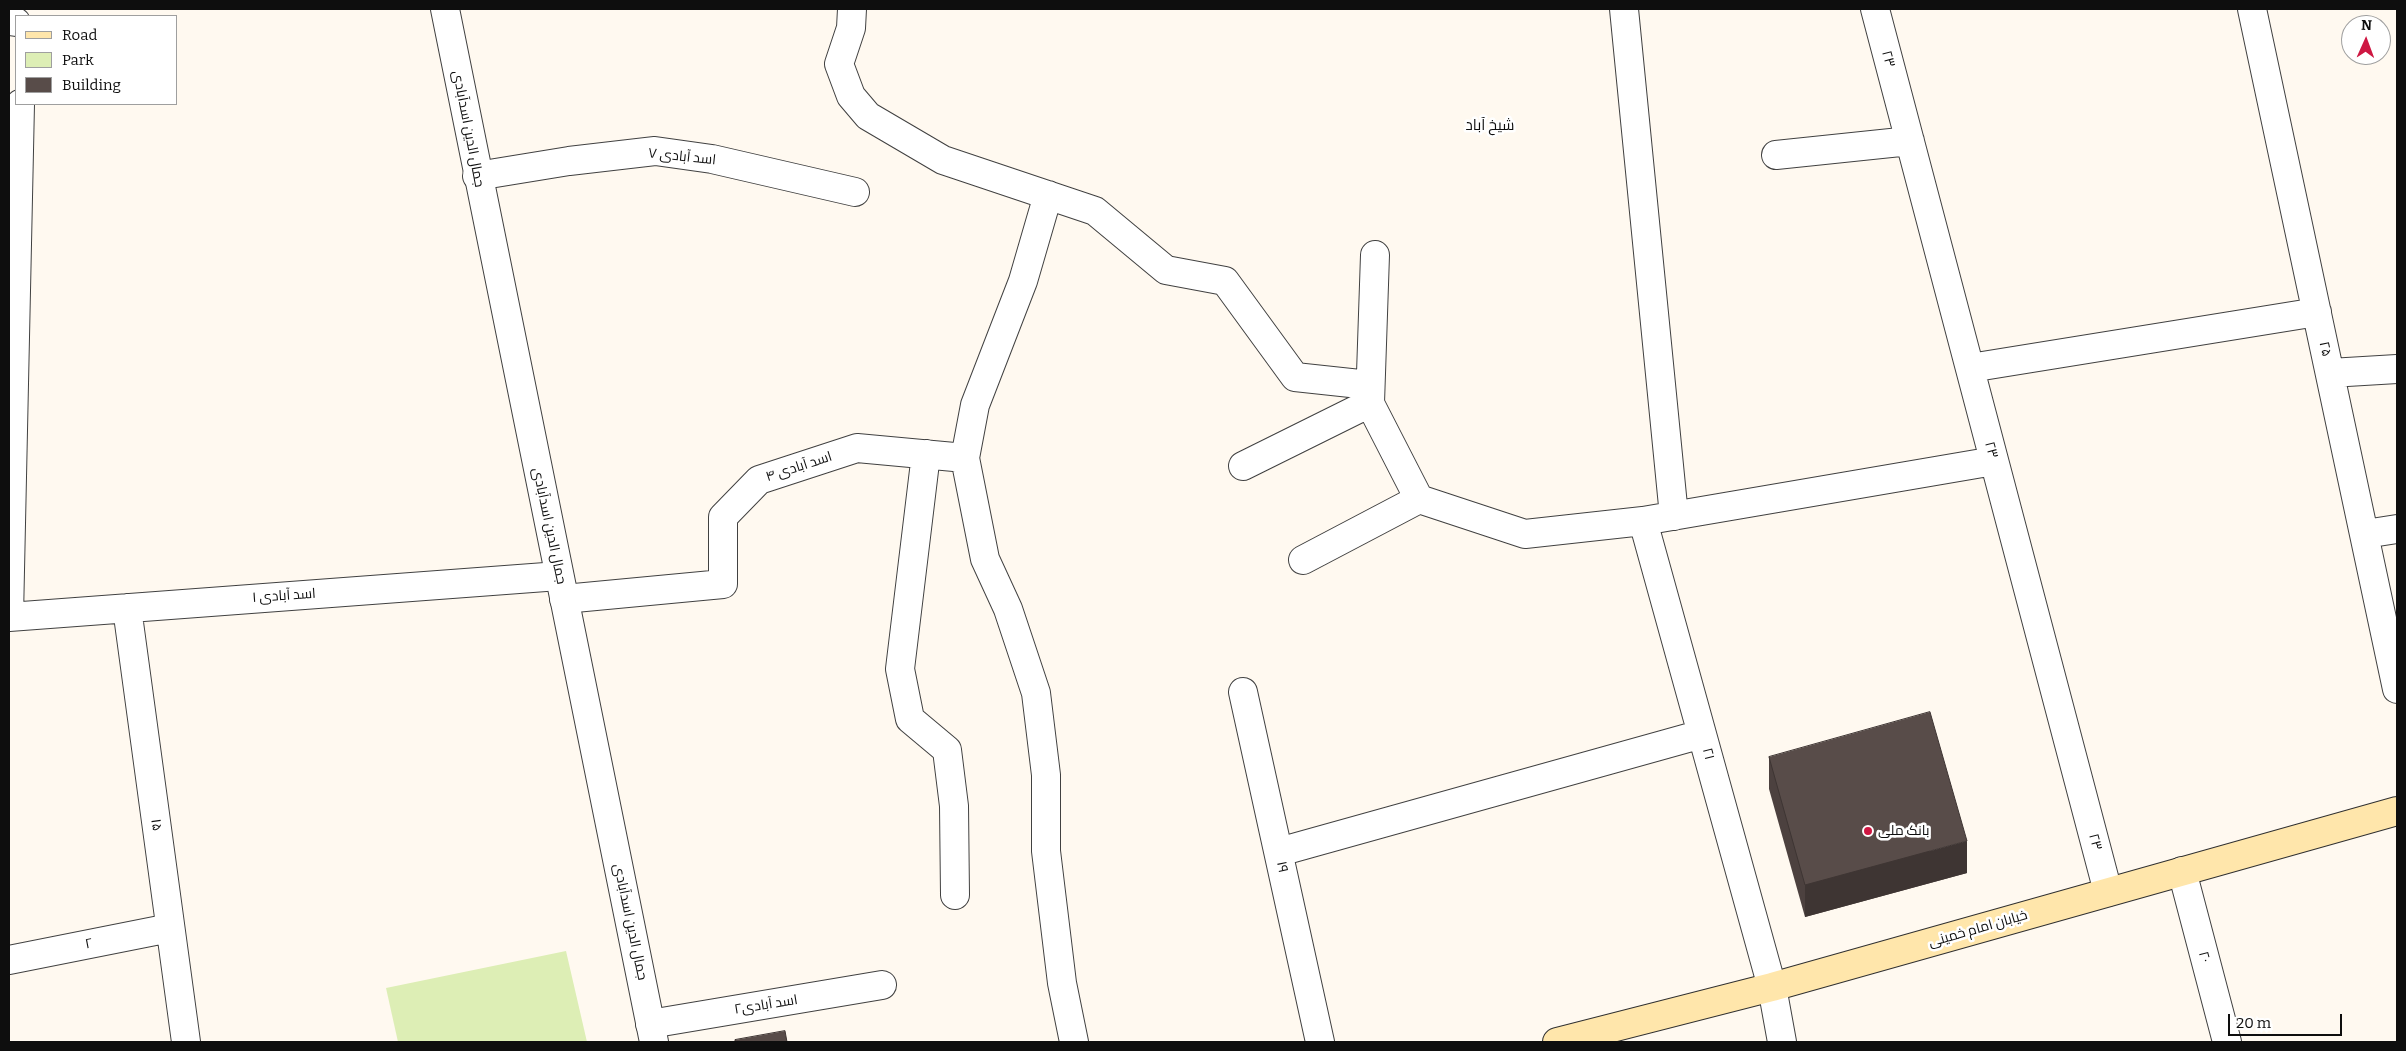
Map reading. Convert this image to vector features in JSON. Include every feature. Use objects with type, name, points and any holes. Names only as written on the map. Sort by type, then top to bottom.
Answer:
[{"type":"main road","name":"خیابان امام خمینی","points":[[1557,1042],[1772,987],[2397,811]]},
{"type":"street","name":"جمال الدین اسدآبادی","points":[[445,9],[477,176],[652,1033]]},
{"type":"street","points":[[852,9],[851,28],[839,64],[851,96],[868,116],[943,160],[1095,211],[1166,270],[1225,280],[1295,378],[1360,384],[1420,499],[1525,534],[1643,521],[1994,461]]},
{"type":"street","points":[[1624,9],[1674,516]]},
{"type":"street","name":"۲۳","points":[[1875,9],[2108,892]]},
{"type":"street","name":"۲۵","points":[[2252,9],[2397,689]]},
{"type":"street","points":[[9,617],[12,331],[20,105]]},
{"type":"street","points":[[1776,155],[1910,141]]},
{"type":"street","name":"اسد آبادی ۷","points":[[477,176],[569,161],[655,151],[712,159],[855,192]]},
{"type":"street","points":[[1048,195],[1023,281],[974,405],[965,458],[985,559],[1008,609],[1036,693],[1046,775],[1046,851],[1062,983],[1074,1042]]},
{"type":"street","points":[[1370,403],[1375,255]]},
{"type":"street","points":[[1970,368],[2317,312]]},
{"type":"street","points":[[2330,373],[2397,369]]},
{"type":"street","points":[[1243,466],[1370,403]]},
{"type":"street","name":"اسد آبادی ۴","points":[[562,587],[723,584],[724,518],[758,480],[857,448],[965,458]]},
{"type":"street","points":[[926,454],[900,668],[910,719],[948,750],[954,806],[955,895]]},
{"type":"street","points":[[1303,560],[1420,499]]},
{"type":"street","name":"۲۱","points":[[1643,521],[1772,987],[1782,1042]]},
{"type":"street","points":[[2364,534],[2397,529]]},
{"type":"street","name":"اسد آبادی ۱","points":[[9,617],[127,608],[562,587]]},
{"type":"street","name":"۱۵","points":[[127,608],[186,1042]]},
{"type":"street","name":"۱۹","points":[[1243,692],[1320,1042]]},
{"type":"street","points":[[1279,852],[1702,734]]},
{"type":"street","name":"۲۰","points":[[2182,871],[2227,1042]]},
{"type":"street","name":"۲","points":[[9,960],[170,928]]},
{"type":"street","name":"اسد آبادی۲","points":[[652,1033],[882,985]]},
{"type":"green space","points":[[566,951],[587,1042],[398,1042],[386,988]]},
{"type":"building","name":"بانک ملی","points":[[1930,712],[1967,841],[1805,885],[1769,757]]},
{"type":"building","points":[[785,1031],[787,1042],[735,1042],[735,1040]]},
{"type":"place","name":"بانک ملی","points":[[1868,831]]},
{"type":"district","name":"شیخ آباد","points":[[1490,126]]}]
